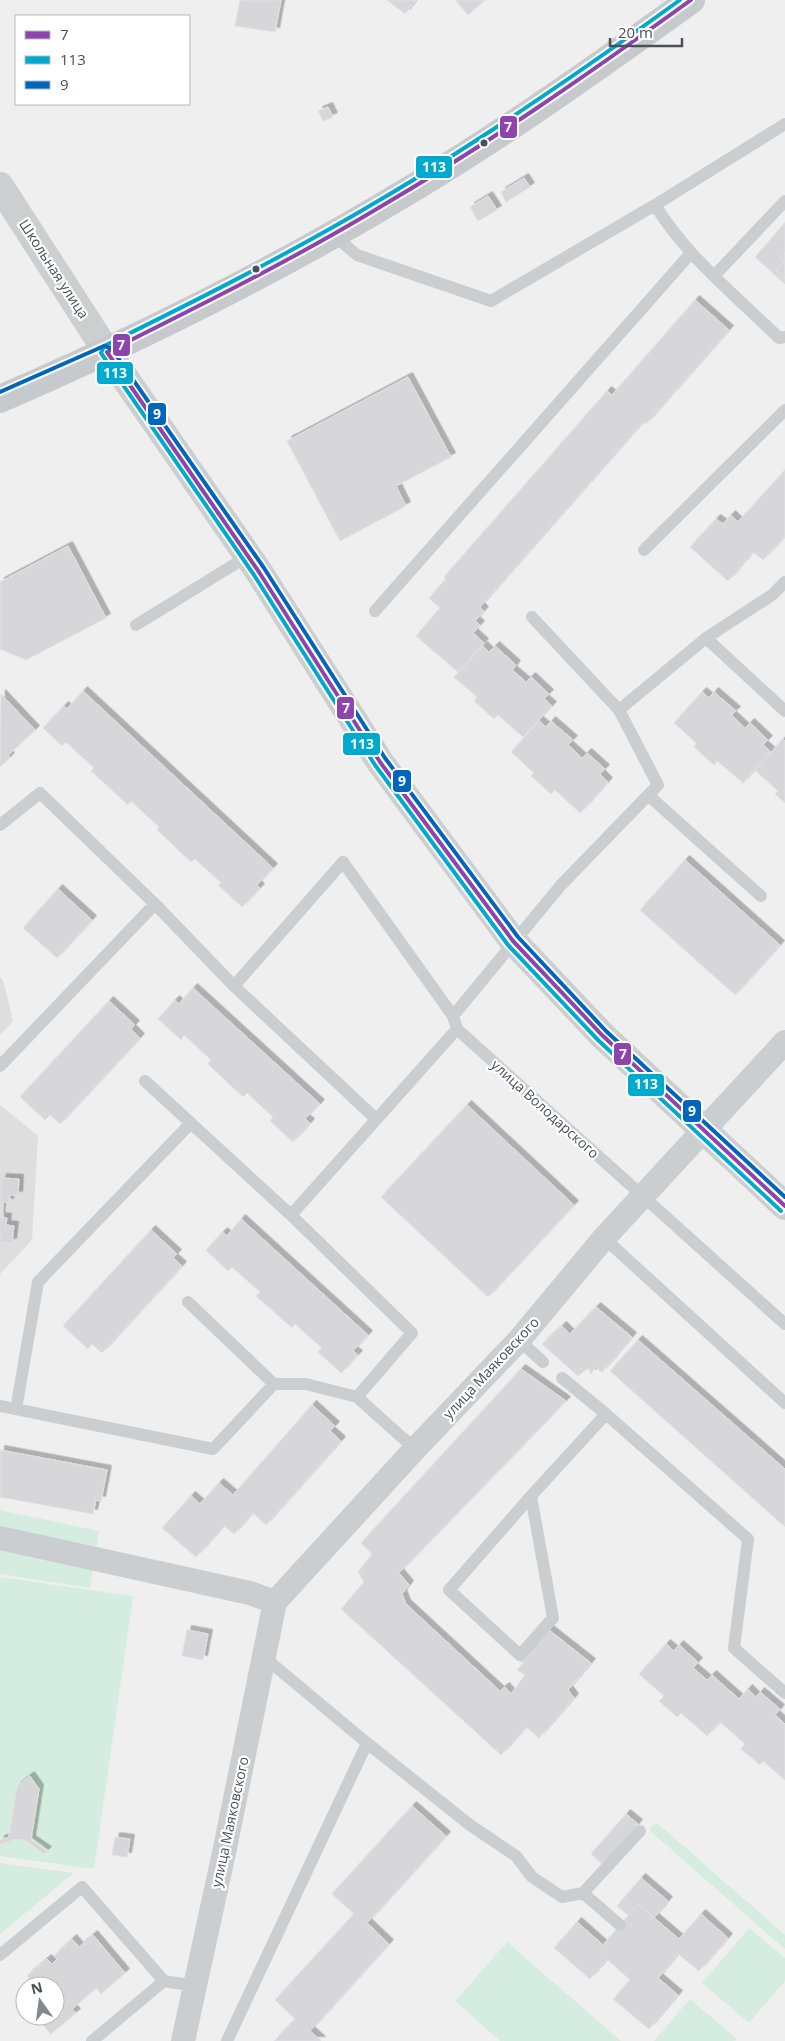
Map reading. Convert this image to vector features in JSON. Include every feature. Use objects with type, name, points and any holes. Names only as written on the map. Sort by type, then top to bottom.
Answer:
[{"type":"main road","points":[[0,399],[107,352],[332,234],[443,169],[563,90],[692,0]]},
{"type":"street","name":"Школьная улица","points":[[0,186],[107,352]]},
{"type":"street","points":[[107,352],[248,556],[380,762],[513,941],[602,1035],[785,1206]]},
{"type":"street","name":"улица Маяковского","points":[[183,2041],[275,1602],[415,1448],[519,1340],[604,1238],[785,1042]]},
{"type":"street","points":[[0,1538],[250,1593],[275,1602]]},
{"type":"lane","points":[[332,234],[356,255],[491,301],[655,205],[785,124]]},
{"type":"lane","points":[[714,276],[785,200]]},
{"type":"lane","points":[[655,205],[667,226],[691,253],[779,338],[785,337]]},
{"type":"lane","points":[[375,610],[691,253]]},
{"type":"lane","points":[[644,550],[785,410]]},
{"type":"lane","points":[[136,625],[248,556]]},
{"type":"lane","points":[[619,710],[706,638],[772,595],[785,582]]},
{"type":"lane","points":[[772,595],[785,591]]},
{"type":"lane","points":[[454,1016],[513,941],[561,885],[658,785],[619,710],[532,617]]},
{"type":"lane","points":[[706,638],[785,711]]},
{"type":"lane","points":[[0,826],[40,793],[155,904],[234,986],[376,1119]]},
{"type":"lane","points":[[648,795],[761,896]]},
{"type":"lane","points":[[234,986],[343,862],[454,1016],[457,1029],[291,1216]]},
{"type":"lane","points":[[0,1066],[155,904]]},
{"type":"lane","name":"улица Володарского","points":[[457,1029],[785,1324]]},
{"type":"lane","points":[[145,1081],[291,1216],[412,1333],[357,1397]]},
{"type":"lane","points":[[16,1409],[38,1282],[190,1124]]},
{"type":"lane","points":[[604,1238],[785,1403]]},
{"type":"lane","points":[[188,1302],[274,1384],[306,1384],[357,1397],[415,1448]]},
{"type":"lane","points":[[519,1340],[543,1362]]},
{"type":"lane","points":[[562,1378],[748,1538],[734,1648],[785,1693]]},
{"type":"lane","points":[[0,1406],[213,1449],[274,1384]]},
{"type":"lane","points":[[532,1496],[553,1618],[520,1655],[449,1590],[532,1496],[606,1414]]},
{"type":"lane","points":[[264,1657],[367,1743],[470,1825],[516,1856],[532,1877],[562,1897],[583,1893],[640,1831]]},
{"type":"lane","points":[[227,2041],[367,1743]]},
{"type":"lane","points":[[0,1955],[82,1887],[164,1980],[195,1986]]},
{"type":"lane","points":[[583,1893],[620,1925]]},
{"type":"lane","points":[[92,2041],[164,1980]]},
{"type":"shaded area","points":[[0,977],[3,980],[13,1021],[0,1035]]},
{"type":"shaded area","points":[[0,1105],[38,1136],[32,1240],[0,1274]]},
{"type":"green space","points":[[0,1510],[99,1531],[90,1588],[0,1574]]},
{"type":"green space","points":[[0,1577],[133,1596],[94,1869],[0,1856]]},
{"type":"green space","points":[[656,1822],[785,1935],[785,1949],[649,1830]]},
{"type":"green space","points":[[0,1863],[74,1873],[0,1934]]},
{"type":"green space","points":[[749,1928],[785,1958],[785,1981],[749,2023],[702,1983]]},
{"type":"green space","points":[[507,1942],[621,2041],[500,2041],[455,2001]]},
{"type":"green space","points":[[690,1999],[737,2039],[735,2041],[654,2041]]},
{"type":"building","points":[[240,0],[281,0],[275,32],[235,26]]},
{"type":"building","points":[[387,0],[416,0],[405,14]]},
{"type":"building","points":[[455,0],[485,0],[468,15]]},
{"type":"building","points":[[328,107],[333,117],[323,121],[318,111]]},
{"type":"building","points":[[524,178],[530,187],[506,202],[501,192]]},
{"type":"building","points":[[488,196],[497,210],[478,221],[470,207]]},
{"type":"building","points":[[785,223],[785,284],[755,257]]},
{"type":"building","points":[[785,252],[785,278],[776,270],[784,261],[780,258]]},
{"type":"building","points":[[695,300],[729,330],[646,424],[643,422],[480,607],[484,611],[475,621],[480,625],[473,633],[484,643],[458,672],[416,636],[440,608],[429,598],[446,579],[444,577],[607,391],[612,395]]},
{"type":"building","points":[[408,377],[451,457],[396,486],[406,506],[340,541],[287,441]]},
{"type":"building","points":[[785,470],[785,536],[763,560],[753,552],[728,581],[690,547],[716,519],[723,524],[731,515],[738,522]]},
{"type":"building","points":[[68,546],[106,618],[26,660],[0,649],[0,582]]},
{"type":"building","points":[[483,646],[489,652],[495,646],[516,665],[512,670],[526,682],[531,677],[549,694],[544,699],[552,706],[523,737],[498,715],[494,719],[474,701],[477,697],[454,677]]},
{"type":"building","points":[[83,691],[273,868],[257,885],[260,888],[242,907],[218,885],[221,883],[195,859],[191,862],[157,830],[159,827],[131,801],[128,805],[91,771],[94,768],[66,742],[62,746],[43,728],[64,706],[67,709]]},
{"type":"building","points":[[702,692],[709,698],[714,692],[736,711],[731,715],[745,728],[750,723],[768,740],[763,745],[771,752],[743,783],[717,761],[714,765],[694,747],[696,743],[674,723]]},
{"type":"building","points":[[1,694],[35,730],[8,755],[10,757],[0,767]]},
{"type":"building","points":[[539,721],[546,727],[551,721],[573,740],[568,745],[582,758],[587,753],[605,769],[600,774],[608,782],[580,813],[555,790],[551,794],[531,776],[534,773],[511,752]]},
{"type":"building","points":[[783,739],[785,741],[785,803],[775,794],[778,791],[755,770]]},
{"type":"building","points":[[685,860],[780,945],[735,995],[640,910]]},
{"type":"building","points":[[58,889],[92,920],[57,958],[23,928]]},
{"type":"building","points":[[193,988],[320,1104],[305,1119],[310,1123],[293,1142],[270,1121],[273,1117],[247,1093],[243,1097],[208,1064],[211,1060],[184,1035],[181,1040],[158,1019],[175,1000],[179,1004]]},
{"type":"building","points":[[109,1001],[135,1025],[131,1029],[140,1038],[60,1124],[50,1115],[45,1120],[20,1097]]},
{"type":"building","points":[[467,1105],[574,1205],[488,1297],[381,1197]]},
{"type":"building","points":[[2,1178],[19,1179],[18,1196],[10,1195],[9,1203],[2,1202],[0,1217],[0,1185]]},
{"type":"building","points":[[0,1217],[7,1218],[6,1225],[14,1226],[12,1243],[0,1242]]},
{"type":"building","points":[[241,1219],[368,1335],[353,1351],[358,1355],[341,1373],[318,1352],[322,1348],[295,1324],[292,1328],[256,1296],[260,1292],[232,1267],[228,1271],[206,1250],[223,1232],[227,1236]]},
{"type":"building","points":[[151,1230],[177,1254],[173,1258],[182,1266],[102,1353],[92,1344],[88,1349],[63,1326]]},
{"type":"building","points":[[596,1307],[632,1337],[602,1372],[595,1367],[591,1374],[588,1368],[578,1376],[542,1344],[562,1326],[570,1334]]},
{"type":"building","points":[[638,1340],[785,1469],[785,1527],[610,1371]]},
{"type":"building","points":[[521,1369],[566,1401],[399,1573],[409,1585],[402,1594],[406,1604],[500,1691],[505,1687],[511,1694],[525,1675],[517,1670],[524,1663],[520,1661],[549,1630],[591,1663],[568,1690],[574,1698],[539,1738],[526,1727],[501,1755],[341,1609],[364,1582],[358,1572],[372,1554],[361,1543]]},
{"type":"building","points":[[312,1405],[335,1426],[330,1431],[341,1441],[266,1525],[253,1513],[234,1534],[224,1526],[196,1557],[162,1528],[191,1496],[200,1504],[219,1483],[233,1495]]},
{"type":"building","points":[[0,1450],[107,1470],[101,1501],[96,1500],[93,1514],[0,1497]]},
{"type":"building","points":[[187,1630],[208,1634],[203,1660],[182,1656]]},
{"type":"building","points":[[666,1644],[674,1651],[679,1645],[698,1662],[693,1668],[707,1680],[712,1675],[739,1699],[748,1689],[756,1697],[760,1692],[780,1709],[775,1715],[785,1724],[785,1780],[763,1761],[760,1765],[741,1749],[745,1744],[720,1722],[707,1736],[681,1713],[677,1717],[659,1701],[664,1696],[639,1674]]},
{"type":"building","points":[[30,1776],[39,1789],[31,1840],[47,1851],[44,1854],[25,1840],[16,1839],[0,1844],[0,1840],[9,1837],[17,1786]]},
{"type":"building","points":[[412,1806],[446,1836],[367,1923],[389,1944],[310,2031],[321,2041],[274,2041],[295,2019],[275,2000],[354,1914],[332,1894]]},
{"type":"building","points":[[626,1814],[638,1824],[603,1865],[591,1854]]},
{"type":"building","points":[[115,1837],[130,1839],[127,1857],[112,1855]]},
{"type":"building","points":[[641,1878],[668,1901],[654,1918],[638,1904],[628,1915],[617,1906]]},
{"type":"building","points":[[638,1904],[679,1939],[701,1914],[728,1938],[699,1971],[678,1954],[658,1978],[678,1995],[649,2029],[613,1999],[630,1980],[607,1959],[590,1979],[554,1948],[577,1922],[603,1945]]},
{"type":"building","points":[[93,1935],[125,1973],[101,1994],[96,1988],[72,2009],[76,2013],[65,2022],[65,1976],[27,1976],[47,1959],[52,1964],[57,1959],[54,1956],[72,1939],[79,1947]]},
{"type":"building","points":[[44,2026],[61,2026],[51,2034]]},
{"type":"transit line","name":"113","points":[[680,0],[531,104],[417,178],[277,258],[104,346],[101,353],[254,575],[375,765],[508,945],[598,1040],[781,1211]]},
{"type":"transit line","name":"7","points":[[691,0],[538,107],[420,183],[347,227],[279,264],[107,352],[259,572],[380,762],[513,941],[602,1035],[785,1206]]},
{"type":"transit line","name":"9","points":[[0,392],[104,346],[111,348],[264,568],[385,758],[518,937],[606,1031],[785,1197]]}]
